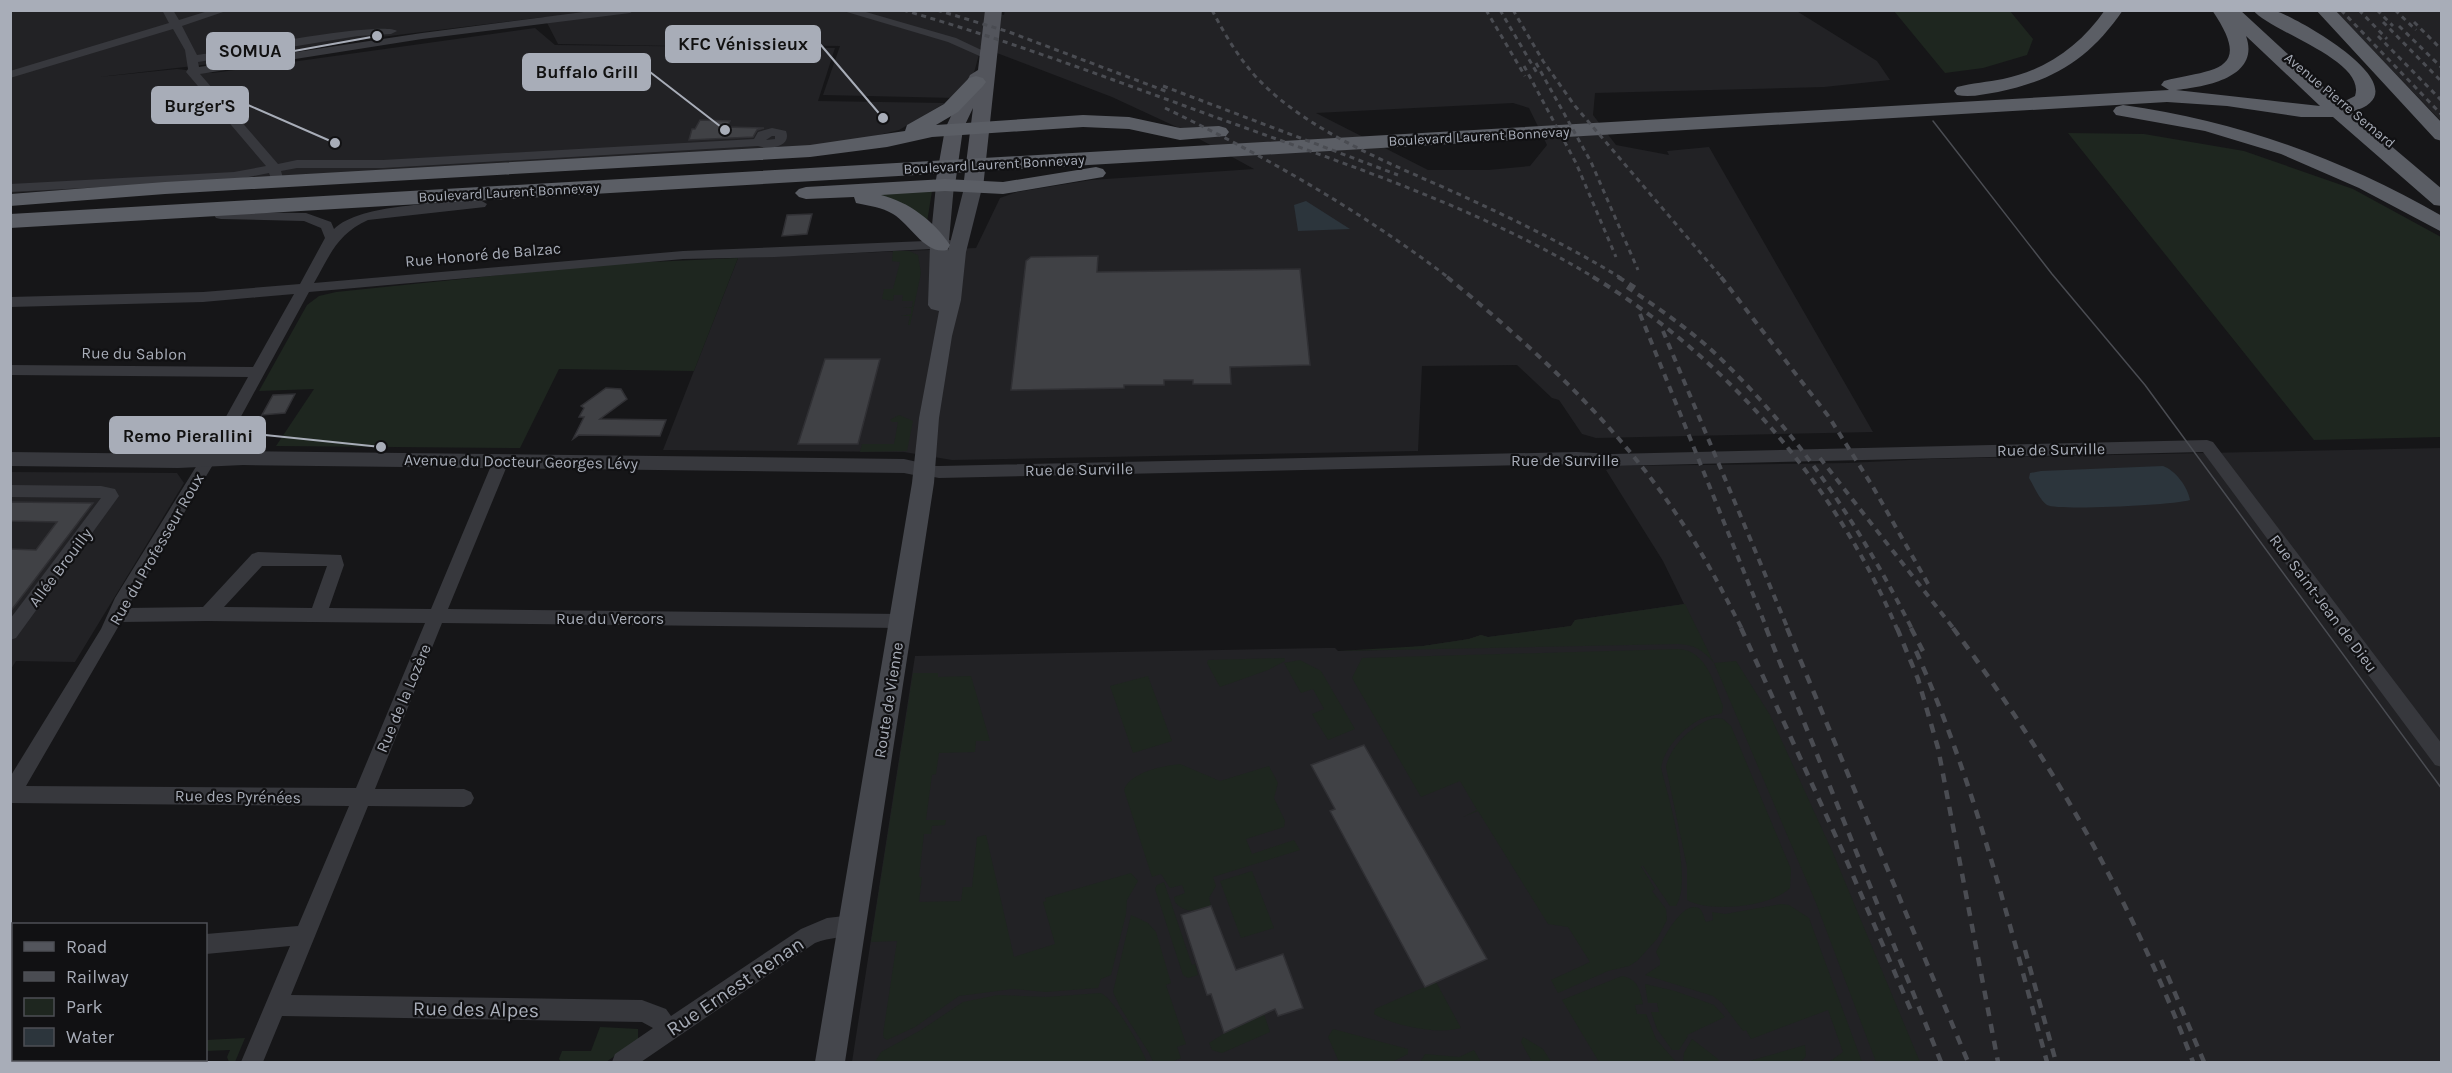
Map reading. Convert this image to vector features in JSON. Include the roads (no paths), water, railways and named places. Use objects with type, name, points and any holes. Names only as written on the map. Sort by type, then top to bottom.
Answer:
[{"type":"highway","points":[[1922,98],[2005,85],[2052,70],[2069,60],[2090,41],[2114,10]]},
{"type":"highway","points":[[1922,98],[2124,89],[2202,81],[2234,67],[2240,59],[2241,49],[2237,36],[2221,10]]},
{"type":"highway","points":[[2231,10],[2302,80],[2442,200]]},
{"type":"highway","name":"Avenue Pierre Semard","points":[[2242,10],[2312,77],[2442,185]]},
{"type":"highway","points":[[1977,106],[2177,96],[2314,111],[2346,107],[2363,99],[2367,89],[2355,68],[2335,52],[2262,10]]},
{"type":"highway","points":[[2274,10],[2303,30],[2310,39]]},
{"type":"highway","points":[[2306,10],[2331,26],[2364,53]]},
{"type":"highway","points":[[2325,10],[2442,135]]},
{"type":"highway","points":[[797,193],[846,168],[867,144],[909,131],[936,118],[959,102],[976,82]]},
{"type":"highway","name":"Boulevard Laurent Bonnevay","points":[[1616,122],[1922,98]]},
{"type":"highway","points":[[1977,106],[2121,111],[2221,128],[2281,146],[2349,173],[2442,225]]},
{"type":"highway","name":"Boulevard Laurent Bonnevay","points":[[1075,153],[1195,137],[1523,127],[1977,106]]},
{"type":"highway","points":[[867,144],[954,129],[1061,123],[1122,123],[1195,137]]},
{"type":"highway","points":[[1036,183],[1015,173],[1013,161],[1017,142],[1027,133],[1061,123]]},
{"type":"highway","name":"Boulevard Laurent Bonnevay","points":[[10,221],[1075,153],[1225,153],[1377,144],[1469,136],[1523,127]]},
{"type":"highway","points":[[846,168],[885,183],[896,176],[901,169],[900,153],[890,148],[867,144]]},
{"type":"highway","points":[[10,200],[276,175],[846,168],[945,185],[1003,188],[1225,153]]},
{"type":"highway","name":"Boulevard Laurent Bonnevay","points":[[10,208],[846,168]]},
{"type":"highway","points":[[148,213],[221,215],[797,193],[857,197],[895,205],[949,244]]},
{"type":"main road","points":[[988,56],[994,10]]},
{"type":"main road","name":"Route de Vienne","points":[[949,244],[945,185],[954,129],[988,56]]},
{"type":"main road","name":"Route de Vienne","points":[[830,1062],[924,470],[931,401],[942,336],[938,295],[949,244],[973,188],[988,56]]},
{"type":"street","points":[[167,10],[191,50],[193,66],[276,175]]},
{"type":"street","points":[[10,75],[224,10]]},
{"type":"street","points":[[193,66],[412,38],[561,13],[630,10]]},
{"type":"street","points":[[845,10],[952,40],[988,56]]},
{"type":"street","points":[[10,188],[276,175],[297,164],[383,165],[759,141],[760,137],[765,134],[776,132],[783,136],[778,143],[846,168]]},
{"type":"street","name":"Rue du Professeur Roux","points":[[11,794],[121,603],[208,459],[305,290],[332,238],[347,224],[365,216],[480,204]]},
{"type":"street","points":[[221,215],[306,217],[326,225],[332,238]]},
{"type":"street","name":"Rue Honoré de Balzac","points":[[10,302],[203,297],[305,290],[683,255],[775,253],[949,244]]},
{"type":"street","name":"Rue du Sablon","points":[[10,370],[257,372]]},
{"type":"street","name":"Rue de Surville","points":[[924,470],[939,472],[1541,459],[1612,460],[2206,446]]},
{"type":"street","name":"Rue Saint-Jean de Dieu","points":[[2206,446],[2442,759]]},
{"type":"street","name":"Avenue du Docteur Georges Lévy","points":[[10,459],[783,464],[904,466],[924,470]]},
{"type":"street","name":"Rue de la Lozère","points":[[252,1062],[501,461]]},
{"type":"street","name":"Allée Brouilly","points":[[10,491],[101,492],[109,493],[111,496],[10,633]]},
{"type":"street","points":[[207,614],[258,559],[335,560],[336,565],[318,616]]},
{"type":"street","name":"Rue du Vercors","points":[[116,615],[901,621]]},
{"type":"street","name":"Rue des Pyrénées","points":[[11,794],[464,798]]},
{"type":"street","name":"Rue Ernest Renan","points":[[623,1062],[808,936],[827,928],[853,926]]},
{"type":"street","points":[[207,944],[304,935]]},
{"type":"street","name":"Rue des Alpes","points":[[276,1005],[642,1011],[658,1017],[669,1031]]},
{"type":"water","points":[[1306,201],[1350,229],[1298,231],[1294,205]]},
{"type":"water","points":[[2163,466],[2172,471],[2180,480],[2190,500],[2117,507],[2055,507],[2044,502],[2029,478],[2030,473],[2041,471]]},
{"type":"tram line","points":[[1933,121],[2052,274],[2145,385],[2442,789]]},
{"type":"railway","points":[[903,10],[1067,63],[1370,173],[1462,210],[1552,253],[1595,278]]},
{"type":"railway","points":[[937,10],[1009,32],[1168,92]]},
{"type":"railway","points":[[1212,10],[1232,46],[1257,78],[1277,97],[1324,130],[1376,157],[1518,222],[1621,278]]},
{"type":"railway","points":[[1486,10],[1525,76]]},
{"type":"railway","points":[[1500,10],[1537,73]]},
{"type":"railway","points":[[1513,10],[1543,61],[1575,106],[1722,278]]},
{"type":"railway","points":[[2341,10],[2442,115]]},
{"type":"railway","points":[[2359,10],[2387,39]]},
{"type":"railway","points":[[2377,10],[2393,26]]},
{"type":"railway","points":[[2395,10],[2416,30]]},
{"type":"railway","points":[[2383,22],[2442,82]]},
{"type":"railway","points":[[2414,22],[2442,50]]},
{"type":"railway","points":[[2399,26],[2442,68]]},
{"type":"railway","points":[[2378,36],[2442,101]]},
{"type":"railway","points":[[1536,63],[1591,162],[1638,270]]},
{"type":"railway","points":[[1524,66],[1576,163],[1616,257]]},
{"type":"railway","points":[[1163,86],[1398,175]]},
{"type":"railway","points":[[1165,108],[1239,145],[1312,186],[1382,230],[1449,278]]},
{"type":"railway","points":[[1447,277],[1571,387],[1627,448],[1686,529],[1742,629]]},
{"type":"railway","points":[[1593,277],[1642,309],[1688,346],[1732,386],[1772,429],[1810,476],[1843,525],[1872,576],[1897,629]]},
{"type":"railway","points":[[1618,277],[1636,288]]},
{"type":"railway","points":[[1721,277],[1829,417],[1873,487],[1931,589]]},
{"type":"railway","points":[[1627,287],[1713,351],[1780,423],[1852,522],[1912,629]]},
{"type":"railway","points":[[1640,314],[1767,629]]},
{"type":"railway","points":[[1663,331],[1788,629]]},
{"type":"railway","points":[[1820,458],[1954,629]]},
{"type":"railway","points":[[1741,628],[1842,850],[1913,1015]]},
{"type":"railway","points":[[1766,628],[1941,1062]]},
{"type":"railway","points":[[1787,628],[1968,1062]]},
{"type":"railway","points":[[1897,628],[1918,679],[1938,748],[1998,1062]]},
{"type":"railway","points":[[1911,628],[1926,657]]},
{"type":"railway","points":[[1953,628],[2025,731],[2088,836],[2144,946],[2193,1062]]},
{"type":"railway","points":[[1916,651],[1956,751],[1973,802],[2047,1062]]},
{"type":"railway","points":[[2025,950],[2056,1062]]},
{"type":"railway","points":[[2161,960],[2204,1062]]},
{"type":"place","name":"SOMUA","points":[[377,36]]},
{"type":"place","name":"KFC Vénissieux","points":[[883,118]]},
{"type":"place","name":"Buffalo Grill","points":[[725,130]]},
{"type":"place","name":"Burger'S","points":[[335,143]]},
{"type":"place","name":"Remo Pierallini","points":[[381,447]]}]
